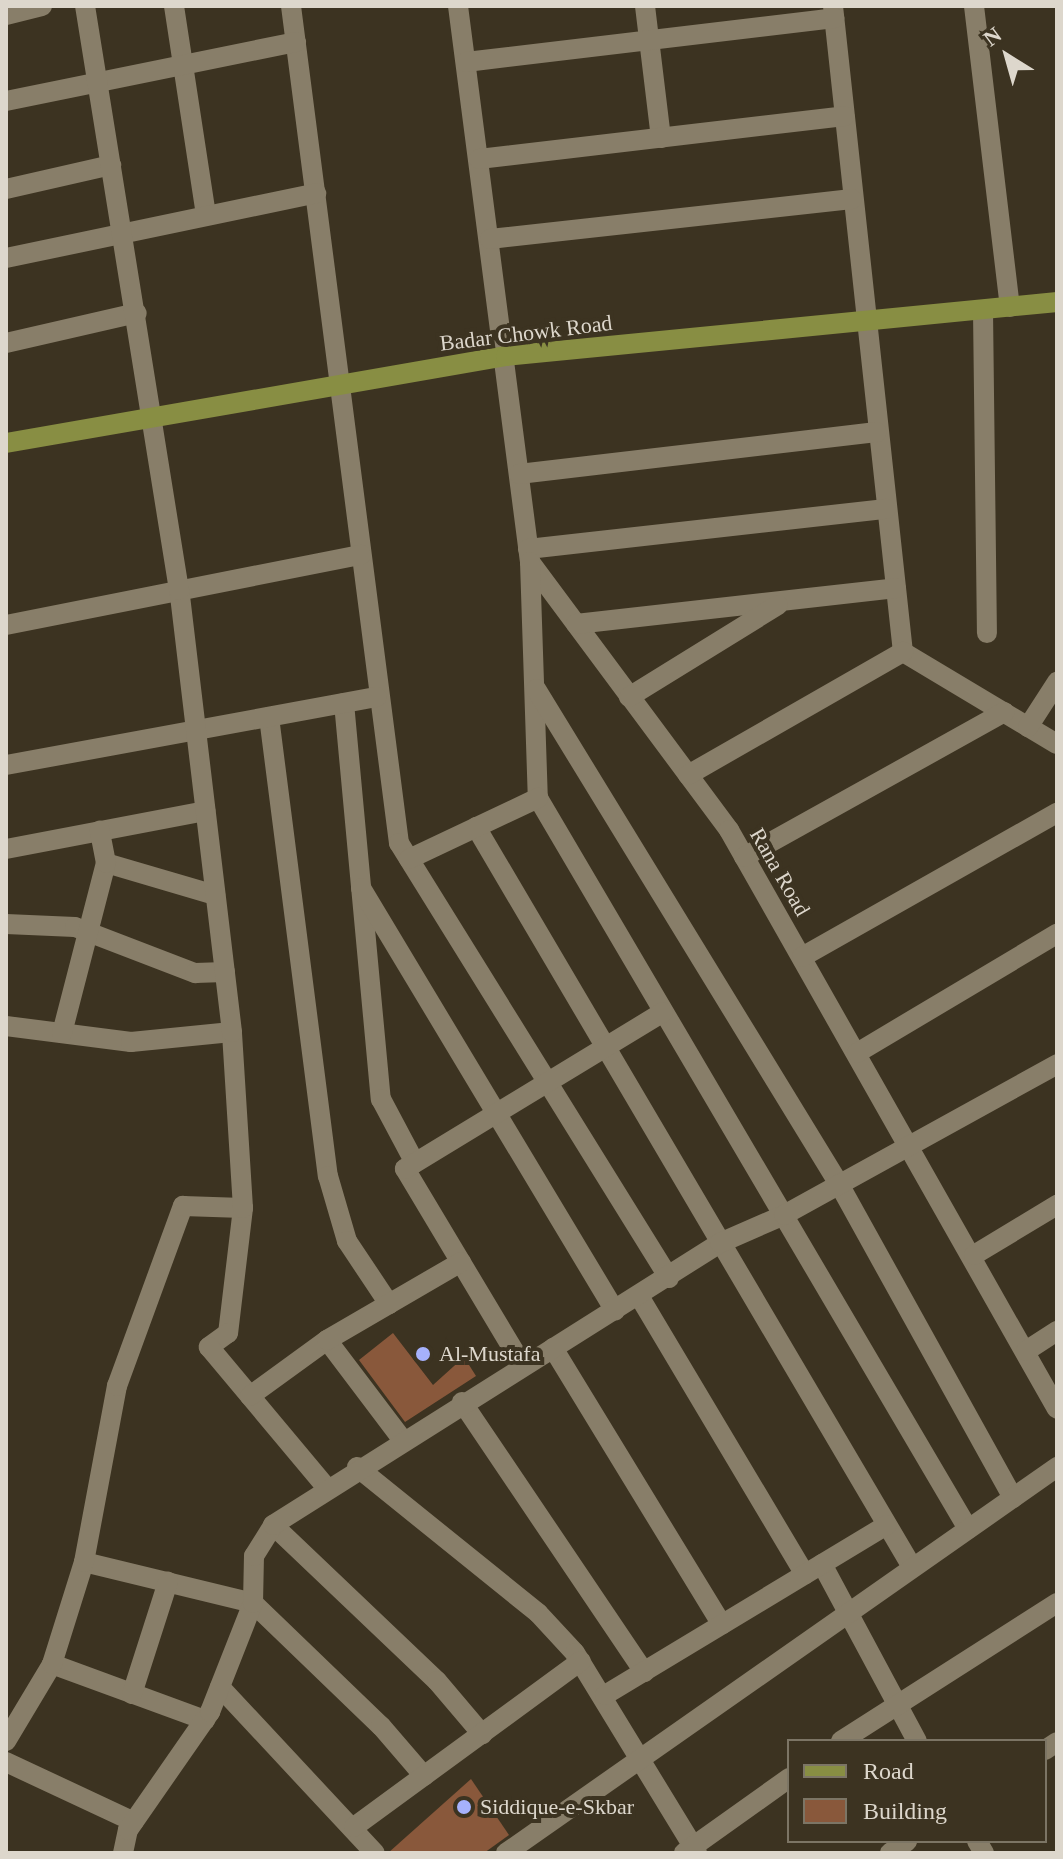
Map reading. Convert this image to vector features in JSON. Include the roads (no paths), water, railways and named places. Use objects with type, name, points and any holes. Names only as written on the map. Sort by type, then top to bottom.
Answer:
[{"type":"main road","name":"Badar Chowk Road","points":[[6,443],[155,412],[506,356],[1057,302]]},
{"type":"street","points":[[6,15],[42,6]]},
{"type":"street","points":[[85,6],[155,412],[232,1032],[243,1208],[228,1333],[209,1347],[326,1487]]},
{"type":"street","points":[[174,6],[206,214]]},
{"type":"street","points":[[291,6],[341,382],[377,697],[399,843],[551,1080],[669,1278]]},
{"type":"street","name":"Rana Road","points":[[458,6],[506,356],[529,555],[744,857],[974,1255],[1057,1409]]},
{"type":"street","points":[[645,6],[661,138]]},
{"type":"street","points":[[974,6],[1010,307]]},
{"type":"street","points":[[466,62],[649,41],[833,12],[903,652]]},
{"type":"street","points":[[6,101],[296,42]]},
{"type":"street","points":[[479,159],[844,116]]},
{"type":"street","points":[[6,189],[111,165]]},
{"type":"street","points":[[6,258],[123,230],[316,193]]},
{"type":"street","points":[[490,239],[852,199]]},
{"type":"street","points":[[983,311],[987,633]]},
{"type":"street","points":[[6,343],[137,313]]},
{"type":"street","points":[[519,474],[877,432]]},
{"type":"street","points":[[886,509],[529,555],[538,798],[968,1529]]},
{"type":"street","points":[[6,625],[361,555]]},
{"type":"street","points":[[576,624],[896,588]]},
{"type":"street","points":[[629,697],[784,600]]},
{"type":"street","points":[[903,652],[1057,744]]},
{"type":"street","points":[[688,775],[903,652]]},
{"type":"street","points":[[1028,727],[1057,682]]},
{"type":"street","points":[[534,686],[839,1184],[1013,1498]]},
{"type":"street","points":[[6,765],[377,697]]},
{"type":"street","points":[[344,703],[381,1099],[415,1163]]},
{"type":"street","points":[[744,857],[1004,712]]},
{"type":"street","points":[[269,717],[328,1176],[347,1241],[389,1304]]},
{"type":"street","points":[[409,859],[538,798]]},
{"type":"street","points":[[6,849],[205,811]]},
{"type":"street","points":[[802,957],[1057,813]]},
{"type":"street","points":[[476,827],[912,1567]]},
{"type":"street","points":[[62,1033],[86,930],[106,863],[100,831]]},
{"type":"street","points":[[106,863],[215,895]]},
{"type":"street","points":[[361,888],[615,1311]]},
{"type":"street","points":[[6,924],[86,930],[195,973],[225,972]]},
{"type":"street","points":[[857,1053],[1057,934]]},
{"type":"street","points":[[523,1366],[405,1169],[663,1012]]},
{"type":"street","points":[[6,1026],[131,1042],[232,1032]]},
{"type":"street","points":[[123,1853],[134,1822],[205,1720],[253,1603],[254,1556],[273,1525],[357,1467],[669,1278],[720,1243],[784,1215],[1057,1064]]},
{"type":"street","points":[[974,1255],[1057,1205]]},
{"type":"street","points":[[6,1741],[52,1664],[84,1562],[96,1470],[117,1386],[183,1206],[243,1208]]},
{"type":"street","points":[[250,1396],[327,1340],[461,1262]]},
{"type":"street","points":[[639,1296],[814,1569],[849,1614],[916,1739]]},
{"type":"street","points":[[1026,1351],[1057,1331]]},
{"type":"street","points":[[327,1340],[402,1439]]},
{"type":"street","points":[[553,1348],[722,1625]]},
{"type":"street","points":[[462,1402],[644,1672]]},
{"type":"street","points":[[357,1467],[538,1613],[581,1661],[641,1754],[691,1851],[787,1779]]},
{"type":"street","points":[[506,1853],[641,1754],[849,1614],[1057,1467]]},
{"type":"street","points":[[273,1525],[437,1681],[482,1734]]},
{"type":"street","points":[[605,1695],[887,1525]]},
{"type":"street","points":[[84,1562],[253,1603],[424,1776]]},
{"type":"street","points":[[132,1694],[168,1582]]},
{"type":"street","points":[[844,1739],[894,1702],[1057,1603]]},
{"type":"street","points":[[354,1827],[581,1661]]},
{"type":"street","points":[[52,1664],[205,1720]]},
{"type":"street","points":[[220,1687],[375,1853]]},
{"type":"street","points":[[6,1762],[134,1822]]},
{"type":"place","name":"Al-Mustafa","points":[[423,1354]]},
{"type":"place","name":"Siddique-e-Skbar","points":[[464,1807]]}]
